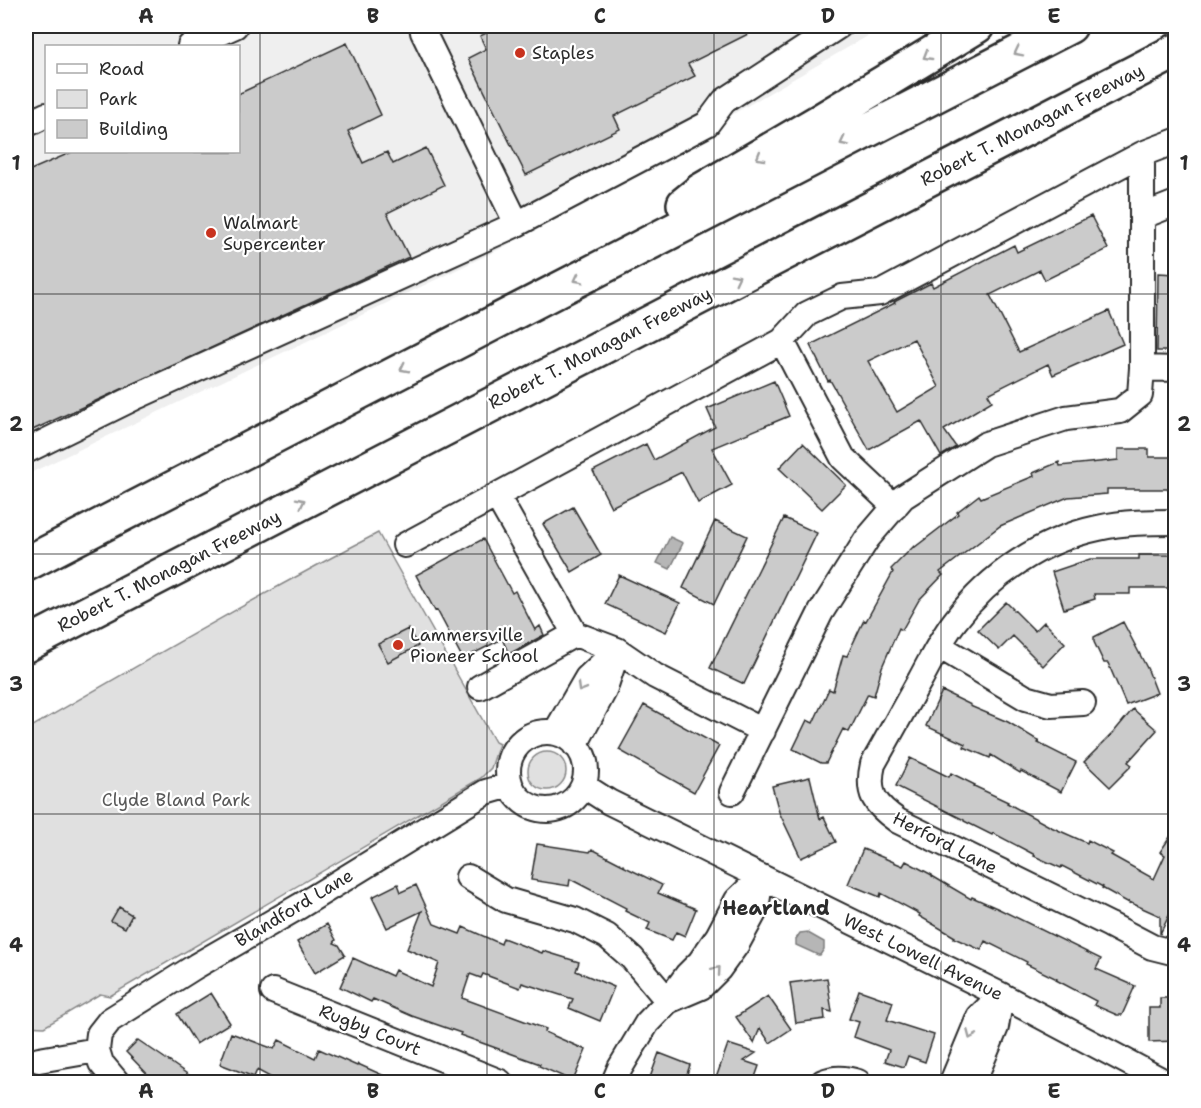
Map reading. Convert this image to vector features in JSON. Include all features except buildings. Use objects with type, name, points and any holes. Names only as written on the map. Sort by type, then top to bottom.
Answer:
[{"type":"highway","points":[[616,259],[700,191],[977,26]]},
{"type":"highway","points":[[26,564],[1070,26]]},
{"type":"highway","name":"Robert T. Monagan Freeway","points":[[26,645],[1176,51]]},
{"type":"highway","points":[[1071,105],[1176,73]]},
{"type":"street","points":[[192,45],[235,26]]},
{"type":"street","points":[[422,26],[517,224]]},
{"type":"street","points":[[26,451],[138,396],[517,224],[707,124],[724,101],[839,26]]},
{"type":"street","points":[[26,125],[45,116]]},
{"type":"street","points":[[405,545],[782,341],[807,314],[842,297],[880,293],[1142,154],[1176,141]]},
{"type":"street","points":[[732,792],[822,612],[867,539],[903,497],[986,444],[1066,418],[1120,411],[1140,395],[1142,154]]},
{"type":"street","points":[[1143,216],[1176,203]]},
{"type":"street","points":[[782,341],[843,458],[895,507]]},
{"type":"street","points":[[1142,368],[1176,369]]},
{"type":"street","points":[[497,496],[574,634],[617,650],[655,676],[762,730]]},
{"type":"street","name":"Herford Lane","points":[[1176,522],[1140,522],[1097,528],[1056,542],[1012,564],[979,593],[954,622],[873,764],[870,776],[873,797],[881,809],[898,821],[1152,947],[1176,953]]},
{"type":"street","points":[[480,687],[574,634]]},
{"type":"street","points":[[939,646],[1026,698],[1051,705],[1083,704]]},
{"type":"street","points":[[565,739],[604,691],[617,650]]},
{"type":"street","points":[[534,734],[565,739],[582,752],[587,769],[580,794],[565,807],[548,811],[531,807],[517,797],[510,785],[508,776],[510,759],[519,743],[534,734]]},
{"type":"street","name":"Blandford Lane","points":[[97,1050],[99,1034],[110,1020],[486,792],[510,785]]},
{"type":"street","name":"West Lowell Avenue","points":[[584,786],[609,802],[1001,995],[1165,1083]]},
{"type":"street","points":[[468,877],[506,900],[575,920],[607,936],[632,958],[668,1001]]},
{"type":"street","points":[[614,1083],[646,1023],[668,1001],[687,975],[700,962],[718,936],[737,900],[761,877]]},
{"type":"street","name":"Rugby Court","points":[[273,991],[500,1083]]},
{"type":"street","points":[[952,1083],[979,1017],[1001,995]]},
{"type":"street","points":[[973,1083],[996,1027],[1001,995]]},
{"type":"street","points":[[39,1060],[97,1050],[101,1063],[117,1083]]},
{"type":"street","points":[[823,1083],[846,1078],[858,1083]]},
{"type":"shaded area","points":[[26,26],[885,26],[500,249],[26,475]]},
{"type":"shaded area","points":[[670,537],[683,543],[670,569],[657,563]]},
{"type":"shaded area","points":[[808,932],[824,942],[824,949],[820,955],[796,945],[796,939],[800,933]]},
{"type":"green space","name":"Clyde Bland Park","points":[[378,533],[495,742],[499,744],[491,768],[481,778],[110,996],[100,994],[44,1027],[26,1026],[26,730],[245,605]]},
{"type":"green space","points":[[547,752],[560,758],[566,771],[560,784],[547,790],[534,784],[528,771],[534,758]]},
{"type":"place","name":"Staples","points":[[520,53]]},
{"type":"place","name":"Walmart Supercenter","points":[[211,233]]},
{"type":"place","name":"Lammersville Pioneer School","points":[[398,645]]},
{"type":"district","name":"Heartland","points":[[776,908]]}]
